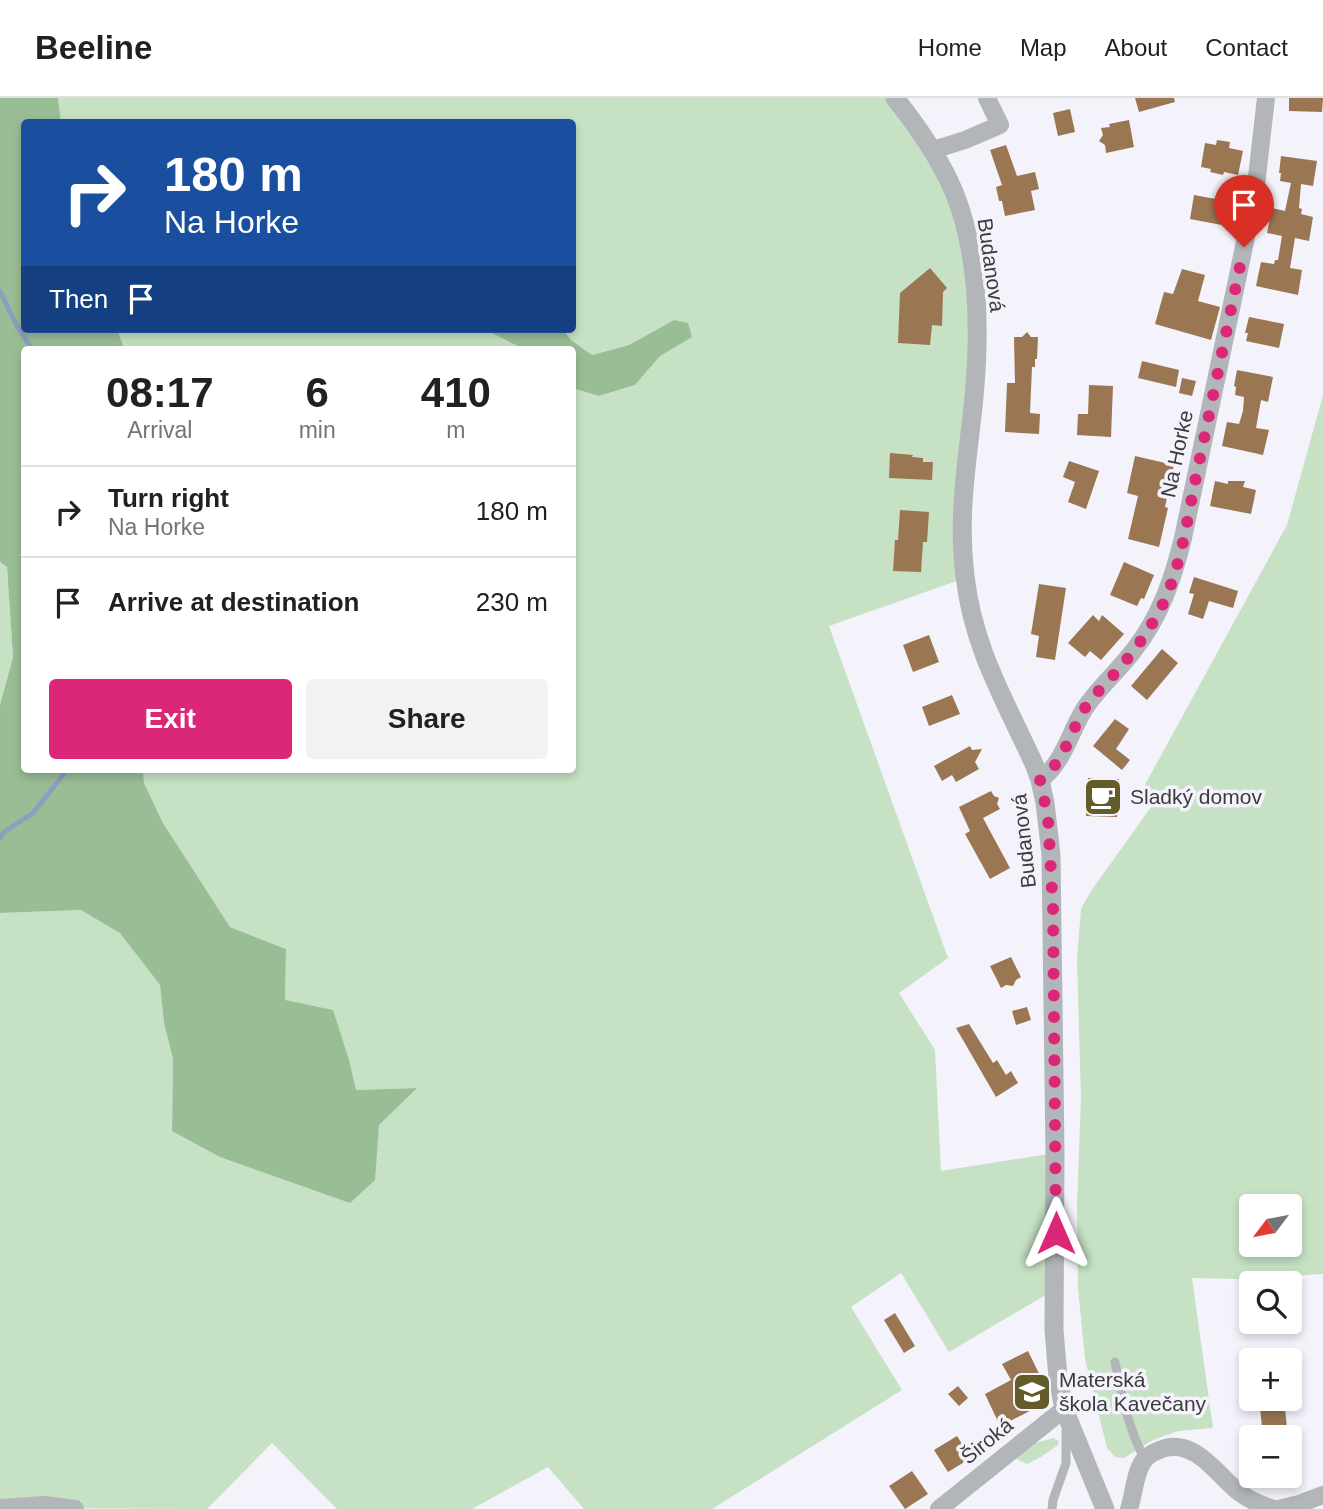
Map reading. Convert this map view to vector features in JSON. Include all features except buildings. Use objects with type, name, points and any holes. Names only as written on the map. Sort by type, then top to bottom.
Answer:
[{"type":"street","points":[[933,150],[1000,125],[987,98]]},
{"type":"street","name":"Na Horke","points":[[1040,780],[1049,774],[1057,763],[1087,706],[1146,634],[1168,592],[1183,538],[1255,194],[1266,98]]},
{"type":"street","name":"Budanová","points":[[900,104],[933,150],[954,192],[969,244],[978,336],[974,398],[963,483],[961,530],[965,578],[973,623],[986,661],[1040,780],[1048,818],[1051,855],[1055,1127],[1054,1330],[1064,1409],[1103,1507]]},
{"type":"street","name":"Široká","points":[[939,1509],[1064,1409]]},
{"type":"street","points":[[1129,1509],[1145,1459],[1159,1450],[1174,1446],[1184,1447],[1209,1464],[1239,1492],[1259,1505],[1276,1509],[1299,1504],[1323,1494]]},
{"type":"street","points":[[0,1508],[44,1505],[75,1509]]},
{"type":"lane","points":[[1115,1362],[1132,1428],[1145,1459]]},
{"type":"lane","points":[[1052,1509],[1052,1500],[1066,1463],[1064,1409]]},
{"type":"green space","points":[[0,98],[58,98],[61,119],[21,119],[21,333],[119,333],[123,346],[21,346],[21,773],[143,773],[144,783],[163,823],[230,927],[286,949],[285,1000],[333,1010],[356,1090],[417,1088],[379,1125],[375,1180],[350,1203],[220,1157],[172,1131],[173,1059],[164,1023],[160,985],[120,933],[81,910],[0,913],[0,705],[13,657],[7,567],[0,562]]},
{"type":"green space","points":[[58,98],[895,98],[905,109],[969,244],[965,578],[829,626],[948,958],[899,993],[935,1050],[941,1171],[1055,1153],[1054,1290],[949,1352],[901,1273],[851,1307],[902,1390],[712,1509],[584,1509],[548,1467],[472,1509],[337,1509],[272,1443],[207,1509],[0,1508],[0,913],[81,910],[120,932],[160,985],[164,1023],[173,1059],[172,1131],[374,1180],[379,1125],[416,1088],[356,1090],[350,1063],[285,1000],[286,949],[230,927],[163,823],[144,783],[143,773],[576,773],[576,389],[599,396],[635,385],[660,356],[674,320],[629,345],[592,355],[566,333],[576,333],[576,119],[61,119]]},
{"type":"green space","points":[[674,320],[688,323],[692,337],[660,356],[635,385],[599,396],[576,389],[576,346],[517,346],[492,333],[566,333],[592,355],[629,345]]},
{"type":"green space","points":[[119,333],[492,333],[517,346],[123,346]]},
{"type":"green space","points":[[1323,395],[1323,1274],[1302,1275],[1302,1271],[1239,1271],[1239,1279],[1192,1278],[1213,1428],[1178,1431],[1153,1440],[1124,1458],[1115,1457],[1107,1448],[1085,1359],[1078,1288],[1077,1206],[1081,1098],[1077,959],[1081,909],[1154,803],[1141,792],[1287,525]]},
{"type":"green space","points":[[0,562],[7,567],[13,657],[0,705]]},
{"type":"green space","points":[[1053,1438],[1059,1441],[1058,1445],[1027,1464],[1012,1457],[1036,1443]]},
{"type":"waterway","points":[[0,291],[21,332]]},
{"type":"waterway","points":[[22,333],[30,346]]},
{"type":"waterway","points":[[0,838],[4,832],[33,813],[65,773]]},
{"type":"place","name":"Sladký domov","points":[[1103,797]]},
{"type":"place","name":"Materská škola Kavečany","points":[[1032,1392]]},
{"type":"route","points":[[1056,1233],[1053,909],[1048,818],[1040,780],[1049,774],[1057,763],[1087,706],[1146,634],[1168,592],[1183,538],[1244,247]]}]
